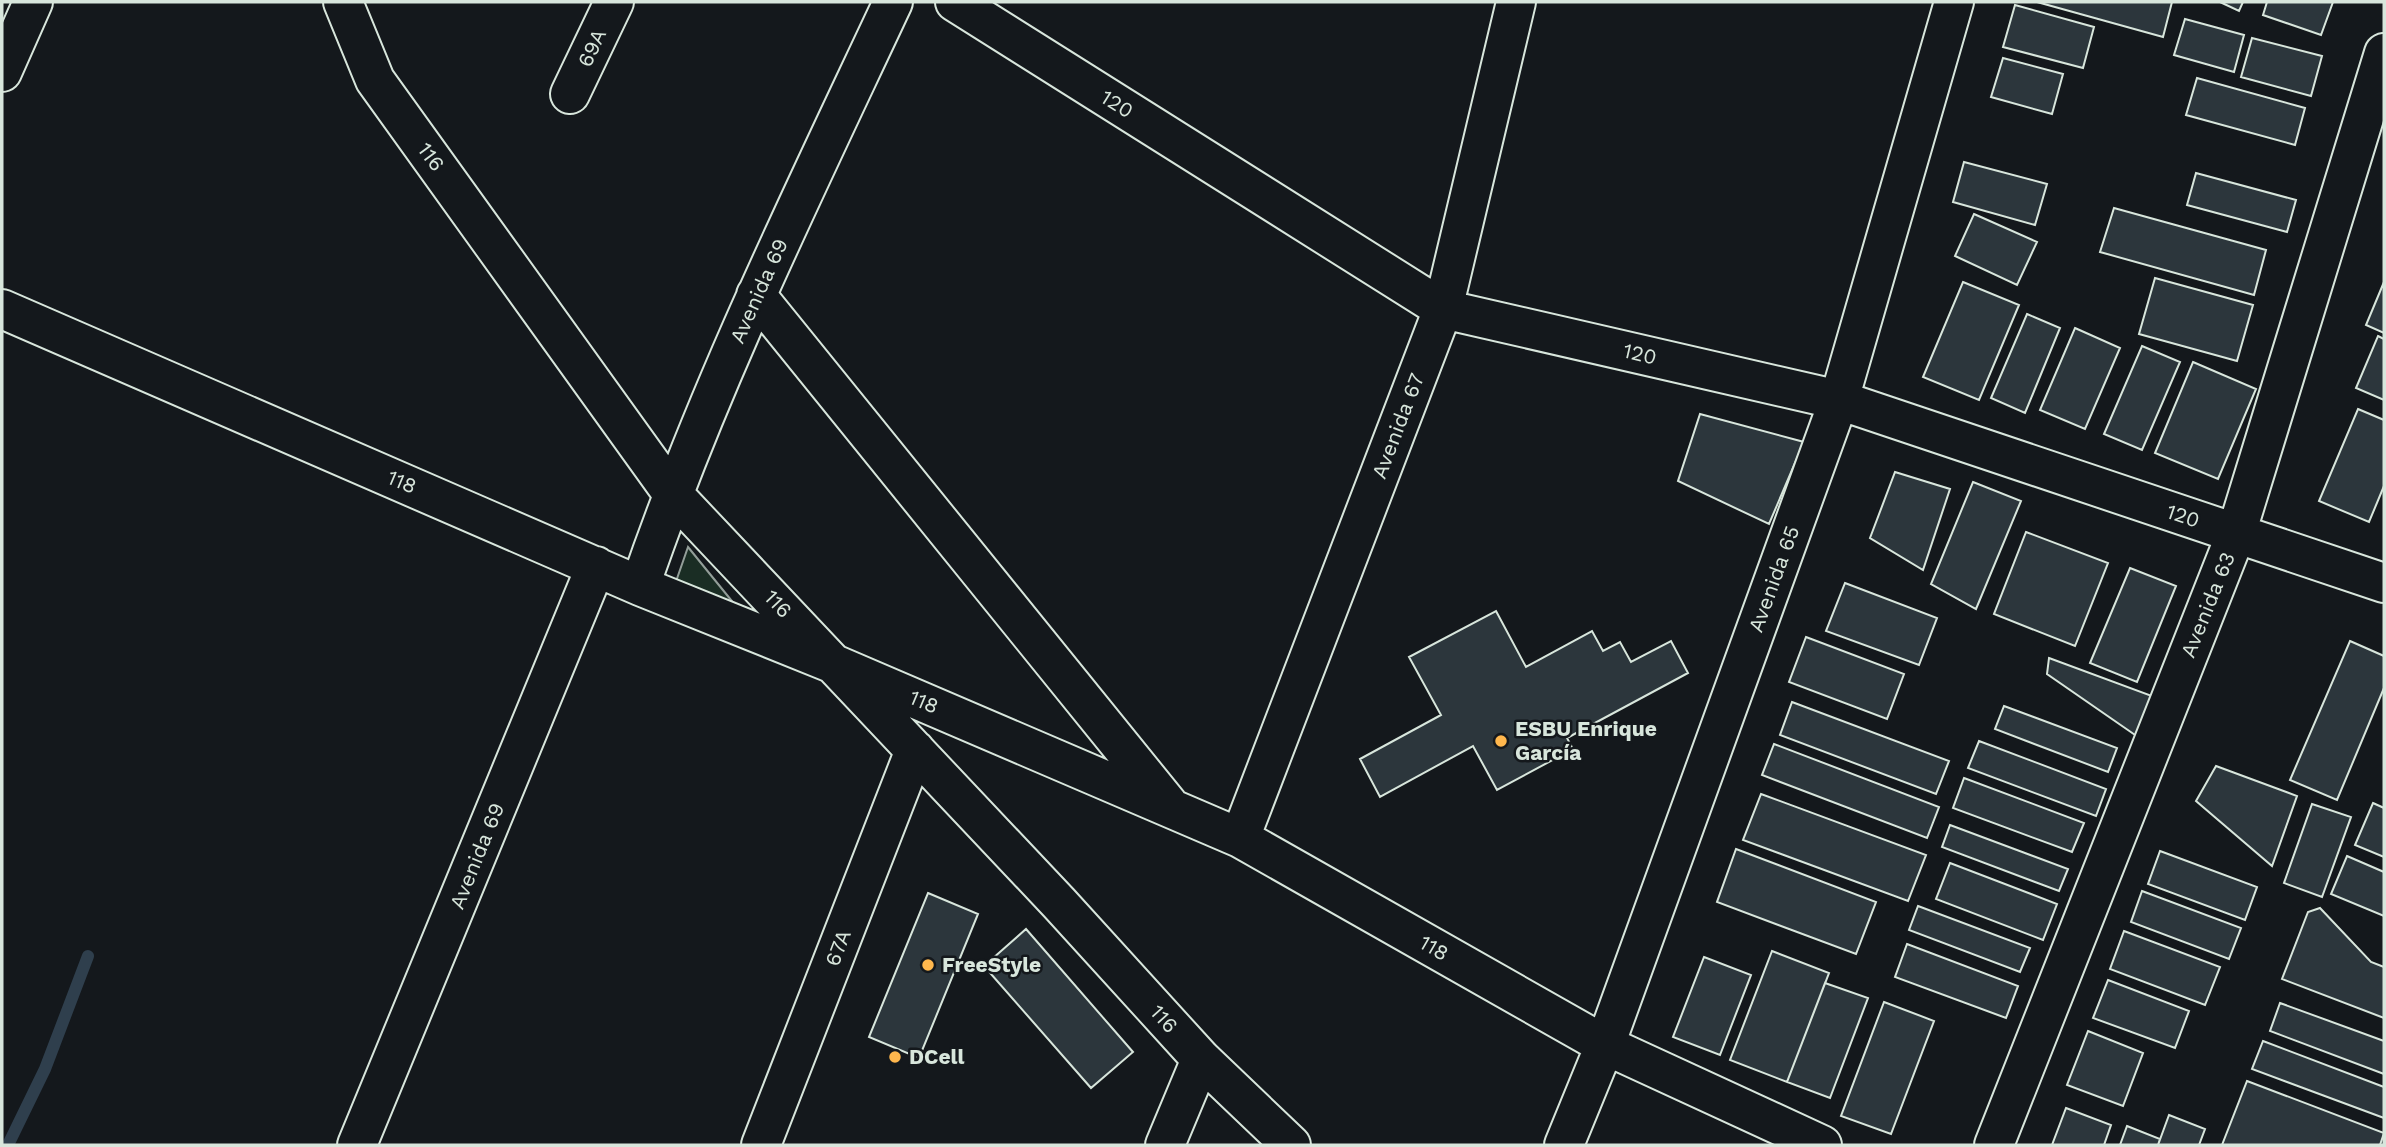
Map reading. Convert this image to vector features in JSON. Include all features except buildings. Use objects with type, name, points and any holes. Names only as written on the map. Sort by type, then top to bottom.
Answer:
[{"type":"street","points":[[2,72],[33,2]]},
{"type":"street","name":"116","points":[[343,2],[375,80],[672,493],[915,750],[1200,1059],[1291,1145]]},
{"type":"street","name":"69A","points":[[570,94],[614,2]]},
{"type":"street","name":"Avenida 69","points":[[640,586],[672,493],[756,295],[893,2]]},
{"type":"street","name":"120","points":[[955,2],[1443,309],[1839,400],[2384,583]]},
{"type":"street","name":"Avenida 67","points":[[1240,838],[1443,309],[1516,2]]},
{"type":"street","name":"Avenida 65","points":[[1564,1145],[1605,1045],[1839,400],[1954,2]]},
{"type":"street","name":"Avenida 63","points":[[1994,1145],[2236,534],[2384,52]]},
{"type":"street","points":[[756,295],[1171,808]]},
{"type":"street","name":"118","points":[[2,309],[640,586],[834,664],[1240,838],[1605,1045],[1822,1145]]},
{"type":"street","name":"Avenida 69","points":[[357,1145],[596,566]]},
{"type":"street","name":"67A","points":[[761,1145],[915,750]]},
{"type":"street","points":[[1165,1145],[1200,1059]]},
{"type":"green space","points":[[688,547],[757,632],[672,593]]},
{"type":"waterway","points":[[8,1145],[45,1069],[88,956]]},
{"type":"place","name":"ESBU Enrique García","points":[[1501,741]]},
{"type":"place","name":"FreeStyle","points":[[928,965]]},
{"type":"place","name":"DCell","points":[[895,1057]]}]
